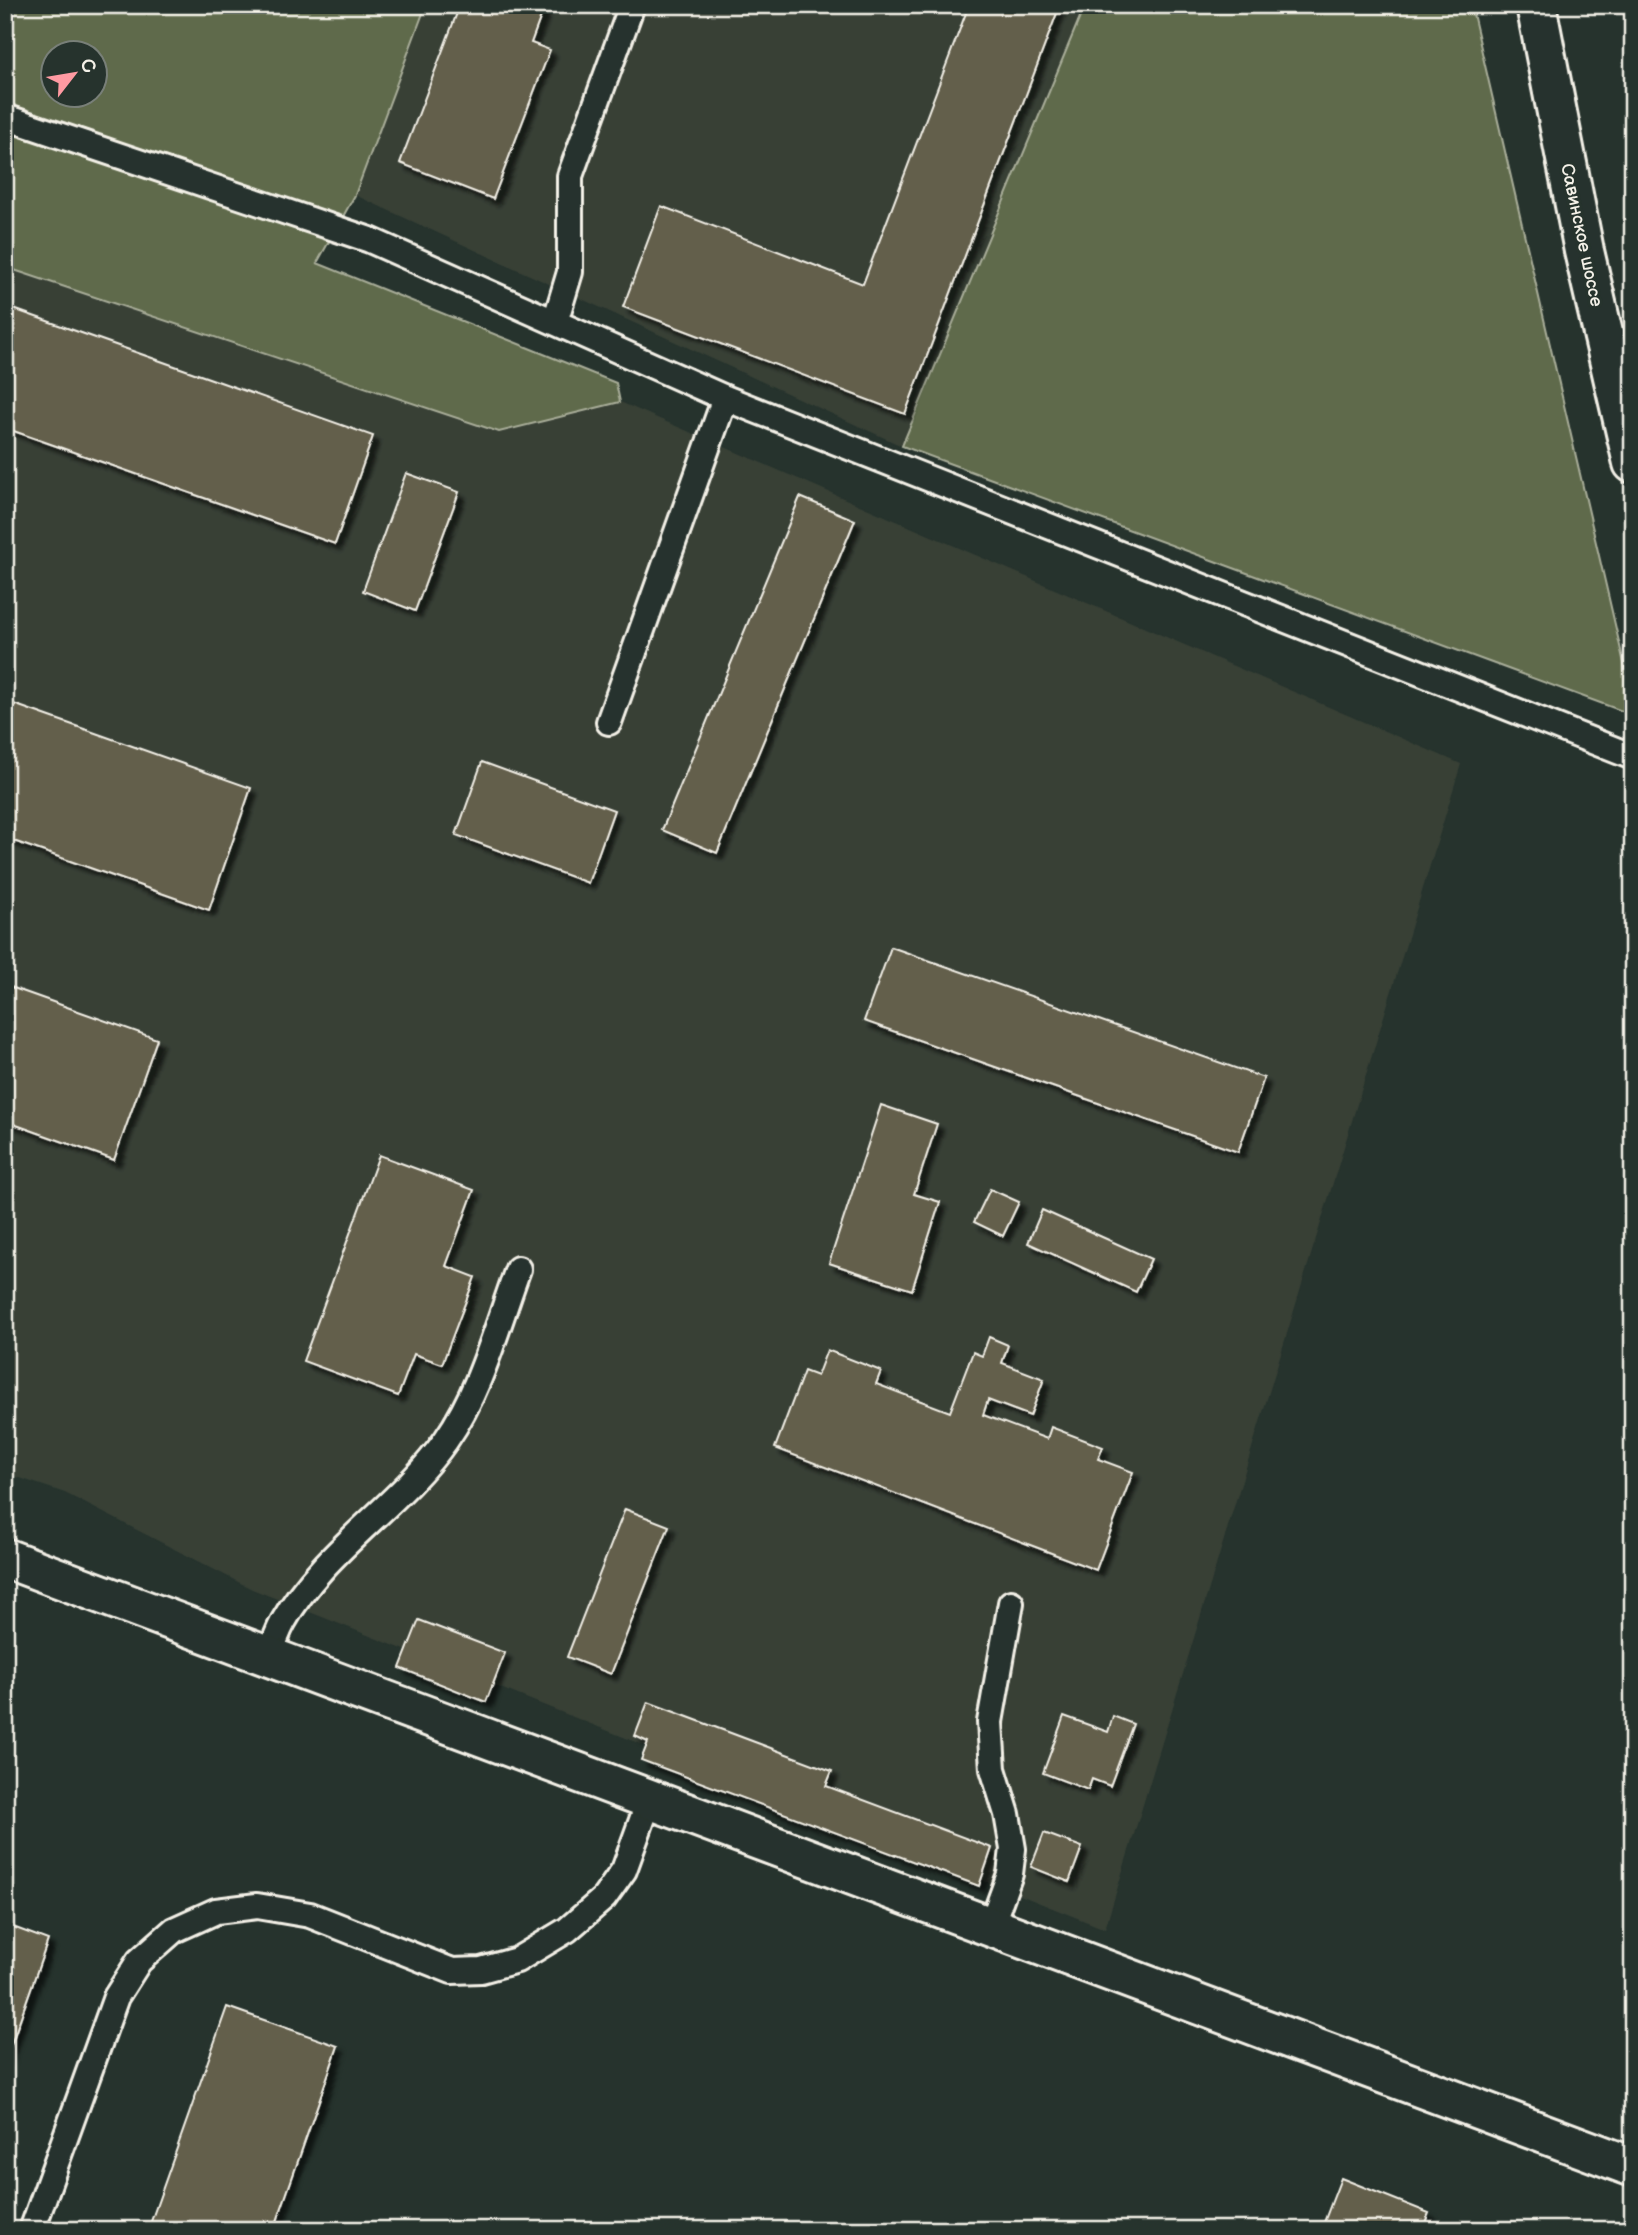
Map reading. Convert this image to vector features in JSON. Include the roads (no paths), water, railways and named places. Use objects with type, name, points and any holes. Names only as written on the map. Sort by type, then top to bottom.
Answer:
[{"type":"street","name":"Савинское шоссе","points":[[1536,5],[1584,251],[1633,463]]},
{"type":"street","points":[[5,1558],[1633,2167]]},
{"type":"lane","points":[[555,322],[570,272],[570,176],[632,5]]},
{"type":"lane","points":[[5,117],[370,240],[725,398],[1633,757]]},
{"type":"lane","points":[[609,722],[725,398]]},
{"type":"lane","points":[[269,1657],[281,1624],[302,1592],[325,1565],[412,1479],[445,1441],[469,1403],[518,1269]]},
{"type":"lane","points":[[991,1926],[1010,1874],[1013,1849],[1007,1814],[993,1769],[990,1722],[1011,1603]]},
{"type":"lane","points":[[32,2230],[116,1997],[139,1961],[174,1930],[216,1911],[257,1906],[310,1915],[452,1971],[481,1970],[517,1960],[567,1930],[604,1898],[624,1870],[650,1798]]}]
